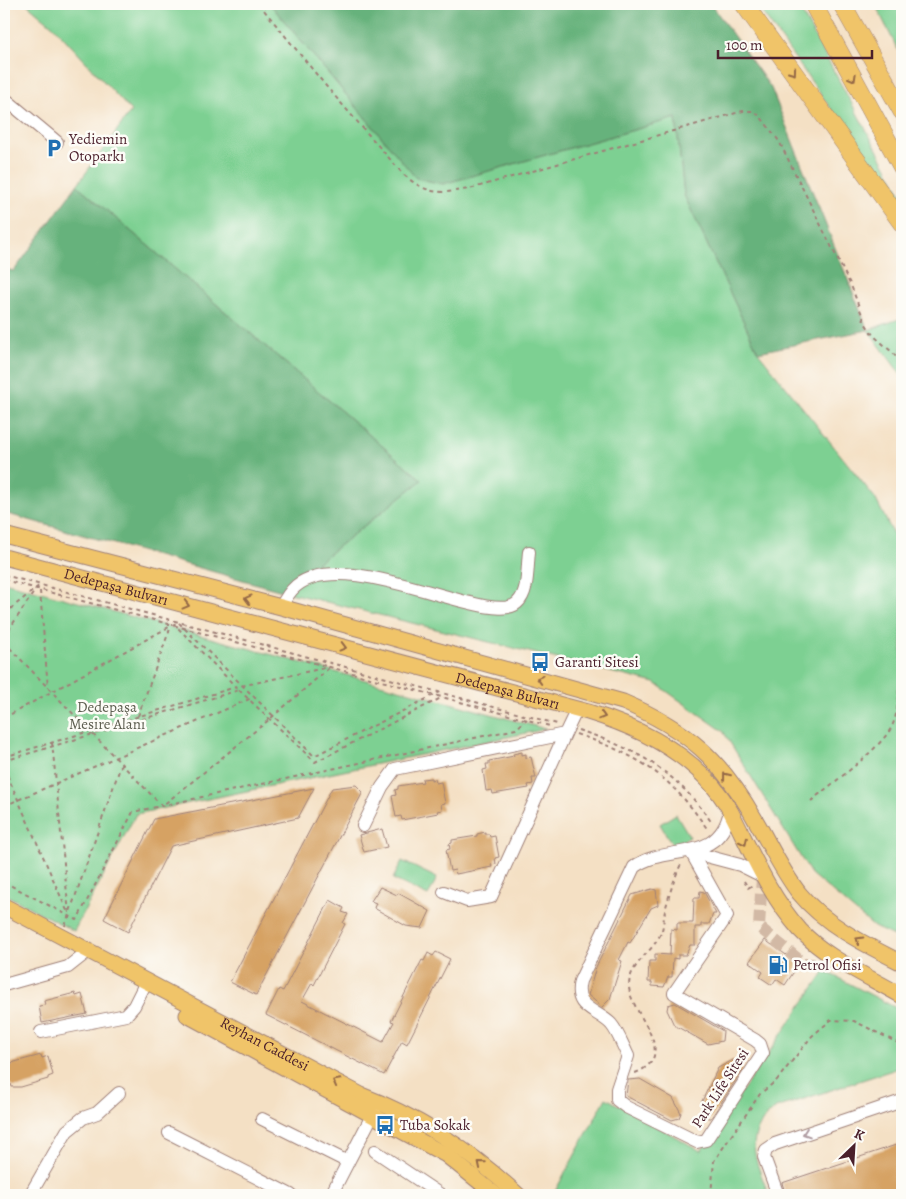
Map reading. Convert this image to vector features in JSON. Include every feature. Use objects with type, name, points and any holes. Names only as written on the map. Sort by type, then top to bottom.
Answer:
[{"type":"highway","points":[[744,4],[902,223]]},
{"type":"highway","points":[[814,4],[902,167]]},
{"type":"highway","points":[[842,4],[902,111]]},
{"type":"main road","name":"Dedepaşa Bulvarı","points":[[4,535],[280,607],[623,702],[664,721],[707,753],[726,775],[741,795],[799,893],[814,909],[854,938],[902,963]]},
{"type":"main road","name":"Dedepaşa Bulvarı","points":[[4,557],[578,709],[621,722],[651,736],[681,756],[706,779],[730,811],[758,880],[811,940],[826,952],[902,996]]},
{"type":"main road","name":"Reyhan Caddesi","points":[[4,906],[61,938],[84,955]]},
{"type":"main road","name":"Reyhan Caddesi","points":[[4,917],[84,955],[361,1095],[376,1108],[446,1155],[491,1194]]},
{"type":"main road","name":"Reyhan Caddesi","points":[[376,1108],[461,1148],[518,1195]]},
{"type":"street","points":[[4,98],[57,142]]},
{"type":"street","points":[[280,607],[288,594],[297,585],[326,575],[383,579],[488,606],[508,608],[516,605],[523,596],[529,552]]},
{"type":"street","points":[[444,892],[468,901],[491,897],[578,709]]},
{"type":"street","points":[[363,826],[382,787],[395,769],[567,731]]},
{"type":"street","points":[[688,852],[717,837],[727,823],[730,811]]},
{"type":"street","points":[[688,852],[737,864],[758,880]]},
{"type":"street","name":"Park Life Sitesi","points":[[688,852],[727,916],[674,993],[755,1040],[760,1044],[763,1053],[706,1140],[697,1142],[626,1107],[617,1100],[616,1090],[628,1056],[611,1025],[580,1000],[577,991],[634,867],[647,859],[688,852]]},
{"type":"street","points":[[4,985],[68,967],[84,955]]},
{"type":"street","points":[[41,1032],[122,1016],[132,1010],[144,987]]},
{"type":"street","points":[[30,1195],[67,1131],[83,1118],[97,1113],[119,1093]]},
{"type":"street","points":[[778,1195],[764,1157],[766,1150],[775,1144],[902,1100]]},
{"type":"street","points":[[331,1195],[376,1108]]},
{"type":"street","points":[[262,1119],[348,1162]]},
{"type":"street","points":[[168,1133],[291,1195]]},
{"type":"street","points":[[375,1151],[441,1195]]},
{"type":"path","points":[[259,4],[326,86],[403,174],[416,186],[425,190],[452,192],[473,188],[744,111],[753,111],[760,116],[779,141],[852,288],[865,323],[873,335],[893,353],[902,365]]},
{"type":"path","points":[[4,575],[530,716],[619,750],[660,774],[676,788],[717,837]]},
{"type":"path","points":[[4,580],[613,742],[641,754],[663,769],[695,800],[717,837]]},
{"type":"path","points":[[4,614],[40,585]]},
{"type":"path","points":[[40,585],[48,688]]},
{"type":"path","points":[[4,637],[36,589]]},
{"type":"path","points":[[4,718],[178,622]]},
{"type":"path","points":[[178,622],[314,756],[440,692]]},
{"type":"path","points":[[173,625],[315,762],[444,697]]},
{"type":"path","points":[[138,716],[173,625]]},
{"type":"path","points":[[4,642],[162,806]]},
{"type":"path","points":[[162,806],[270,719],[333,664]]},
{"type":"path","points":[[4,756],[242,685],[330,666]]},
{"type":"path","points":[[811,801],[887,737],[898,710],[902,674]]},
{"type":"path","points":[[4,761],[239,690]]},
{"type":"path","points":[[4,806],[254,697]]},
{"type":"path","points":[[4,882],[77,920],[133,812],[516,729],[530,716]]},
{"type":"path","points":[[52,742],[69,916]]},
{"type":"path","points":[[61,938],[122,764]]},
{"type":"path","points":[[4,768],[69,916]]},
{"type":"path","points":[[621,1077],[644,1069],[654,1052],[652,1037],[630,996],[629,983],[635,967],[659,937],[670,891],[688,852]]},
{"type":"path","points":[[737,864],[758,880],[748,888],[737,864]]},
{"type":"path","points":[[711,1195],[714,1161],[719,1153],[760,1094],[778,1080],[812,1036],[831,1020],[854,1021],[902,1045]]},
{"type":"green space","points":[[27,4],[270,4],[416,178],[443,184],[676,118],[684,195],[758,352],[875,498],[902,551],[902,940],[874,927],[811,874],[723,731],[655,683],[282,591],[422,480],[77,185],[131,111],[53,26]]},
{"type":"green space","points":[[270,4],[711,4],[771,88],[868,330],[758,352],[684,195],[676,118],[443,184],[416,178]]},
{"type":"green space","points":[[756,4],[797,4],[902,195],[902,208]]},
{"type":"green space","points":[[875,4],[902,4],[902,58]]},
{"type":"green space","points":[[77,185],[422,480],[282,591],[4,513],[4,269],[14,271]]},
{"type":"green space","points":[[902,318],[902,376],[868,330]]},
{"type":"green space","name":"Dedepaşa Mesire Alanı","points":[[4,582],[546,729],[136,814],[74,931],[4,894]]},
{"type":"green space","points":[[676,814],[690,837],[673,846],[660,824]]},
{"type":"green space","points":[[402,861],[437,878],[428,896],[393,879]]},
{"type":"green space","points":[[825,971],[902,1011],[902,1067],[776,1108],[765,1118],[758,1128],[754,1149],[756,1160],[769,1195],[553,1195],[606,1098],[701,1151]]},
{"type":"building","points":[[522,752],[522,755],[526,754],[526,758],[531,757],[536,778],[532,778],[533,784],[528,785],[529,788],[493,794],[492,790],[486,791],[483,770],[487,769],[486,764],[489,764],[489,761],[514,756],[513,754]]},
{"type":"building","points":[[431,778],[431,780],[435,779],[436,783],[441,782],[445,803],[441,804],[442,810],[437,811],[438,813],[402,820],[401,816],[396,817],[392,796],[396,795],[395,790],[398,789],[398,786],[423,782],[422,779]]},
{"type":"building","points":[[356,785],[363,792],[256,995],[230,982],[332,788]]},
{"type":"building","points":[[314,788],[298,818],[171,846],[128,932],[104,919],[154,819]]},
{"type":"building","points":[[382,829],[387,847],[364,852],[359,835]]},
{"type":"building","points":[[485,832],[490,837],[495,836],[499,857],[495,858],[496,864],[491,865],[492,867],[456,874],[455,870],[450,871],[446,850],[450,849],[449,844],[452,843],[452,840],[477,836],[477,834]]},
{"type":"building","points":[[380,887],[397,895],[398,893],[430,911],[422,928],[406,926],[374,908],[376,903],[371,901]]},
{"type":"building","points":[[652,889],[656,890],[658,905],[651,908],[630,943],[628,942],[619,960],[622,961],[610,999],[602,1007],[588,995],[596,967],[632,895]]},
{"type":"building","points":[[700,891],[704,892],[716,914],[713,914],[709,924],[701,924],[701,927],[695,927],[695,945],[690,945],[686,955],[678,955],[678,959],[673,958],[672,977],[668,977],[664,987],[652,986],[652,982],[648,982],[649,961],[655,961],[655,954],[670,955],[671,929],[677,930],[677,923],[693,923],[694,898],[699,898]]},
{"type":"building","points":[[330,900],[344,908],[342,912],[348,914],[343,923],[345,924],[314,985],[312,983],[302,1001],[383,1042],[394,1022],[391,1021],[422,960],[424,961],[428,953],[433,956],[436,952],[450,959],[407,1044],[402,1041],[384,1075],[266,1015],[279,989],[283,991]]},
{"type":"building","points":[[765,940],[799,964],[785,985],[776,979],[772,985],[760,977],[763,972],[749,962]]},
{"type":"building","points":[[75,993],[76,996],[82,994],[87,1014],[42,1023],[39,1006],[45,1005],[44,1001]]},
{"type":"building","points":[[675,1003],[723,1031],[722,1041],[708,1044],[674,1025],[667,1010],[668,1005]]},
{"type":"building","points":[[41,1055],[42,1058],[48,1056],[53,1075],[48,1077],[48,1079],[21,1087],[8,1085],[6,1068],[11,1066],[11,1063]]},
{"type":"building","points":[[733,1060],[738,1060],[742,1071],[711,1118],[708,1118],[703,1114],[701,1103],[718,1068]]},
{"type":"building","points":[[640,1079],[673,1098],[681,1113],[679,1118],[672,1120],[626,1096],[628,1080]]},
{"type":"building","points":[[902,1143],[902,1195],[786,1195],[782,1183]]},
{"type":"tunnel","points":[[762,876],[759,927],[804,964],[847,964]]},
{"type":"place","name":"Yediemin Otoparkı","points":[[54,148]]},
{"type":"place","name":"Garanti Sitesi","points":[[540,662]]},
{"type":"place","name":"Petrol Ofisi","points":[[778,965]]},
{"type":"place","name":"Tuba Sokak","points":[[385,1125]]}]
